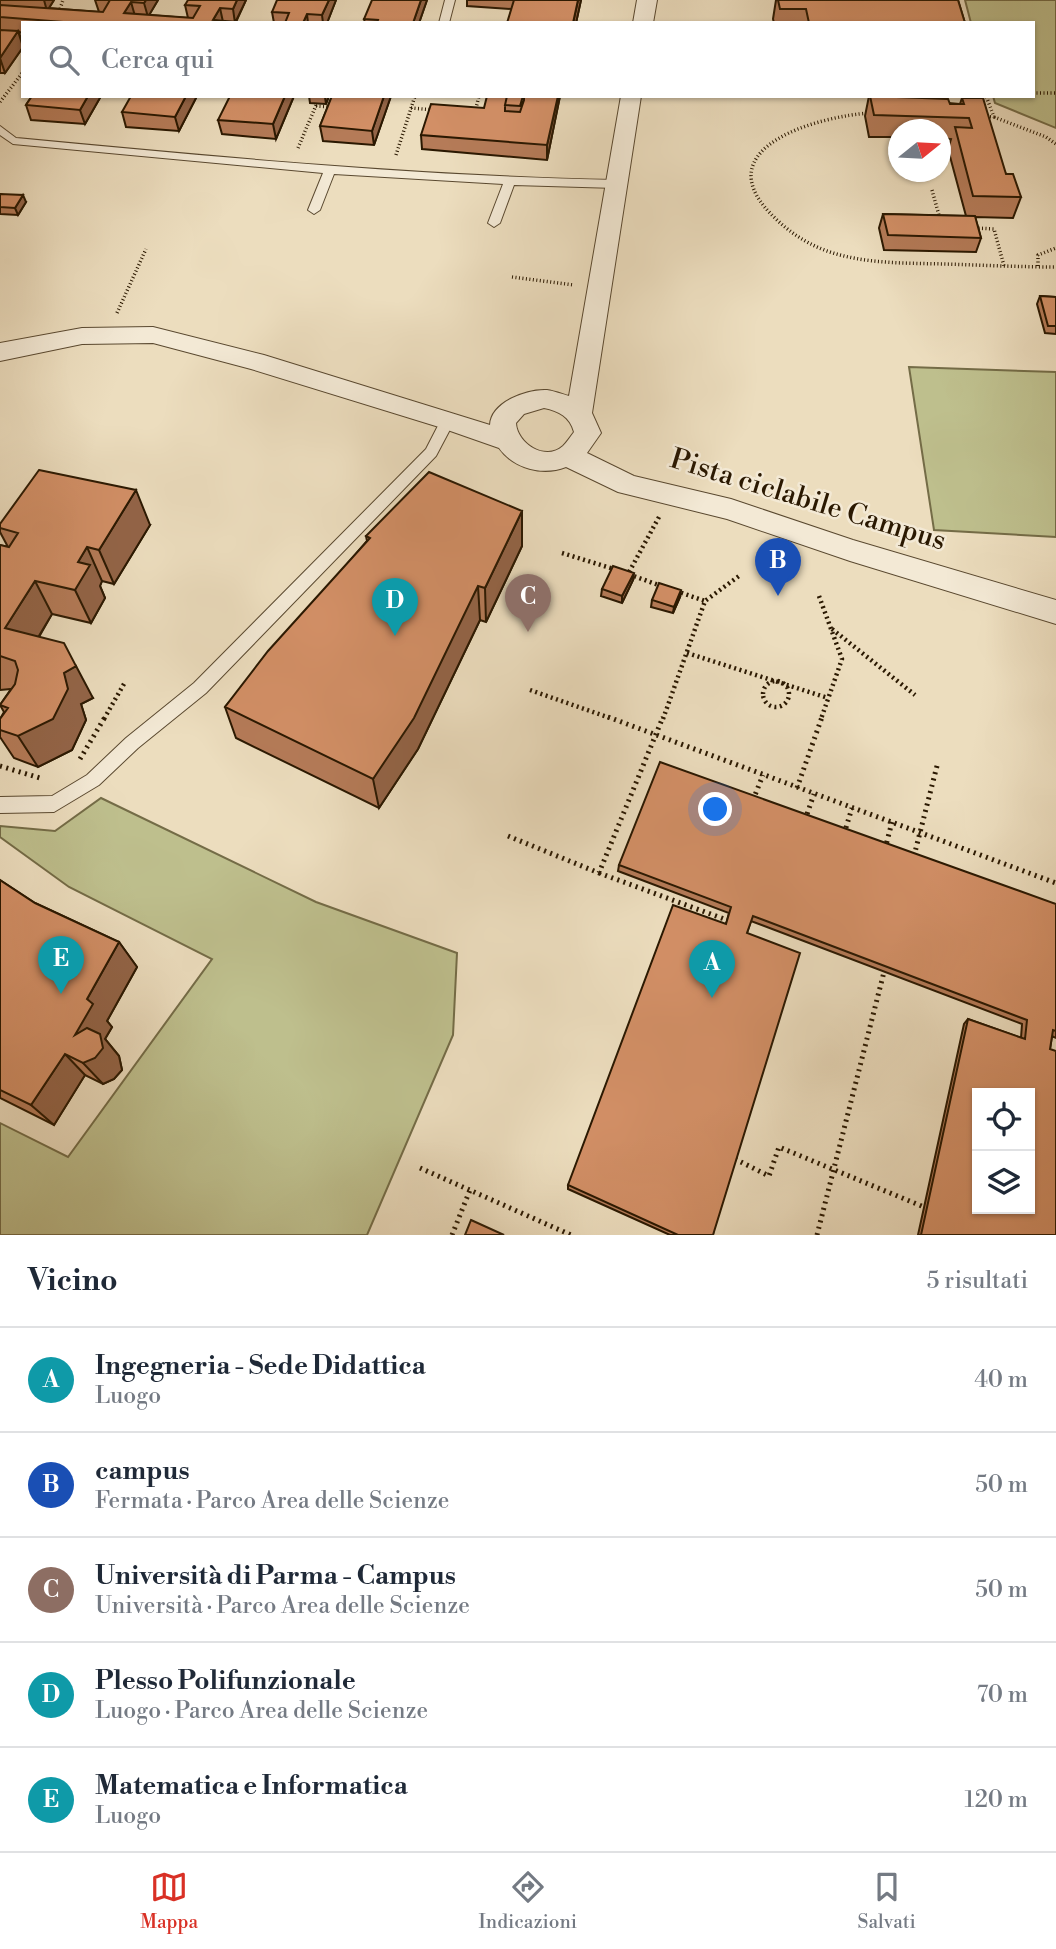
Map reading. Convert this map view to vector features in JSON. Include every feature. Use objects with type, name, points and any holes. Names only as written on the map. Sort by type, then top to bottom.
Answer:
[{"type":"street","points":[[643,21],[647,0]]},
{"type":"street","points":[[0,352],[82,336],[153,335],[255,361],[448,420],[503,440],[519,455],[531,459],[557,459],[568,456],[578,450],[584,422],[597,288],[631,98]]},
{"type":"street","points":[[544,399],[589,362]]},
{"type":"street","points":[[503,440],[503,422],[518,405],[544,399],[558,400],[584,422],[608,458],[621,468],[669,493]]},
{"type":"street","points":[[448,420],[510,412]]},
{"type":"street","points":[[568,456],[628,485],[669,493],[1056,612]]},
{"type":"lane","points":[[445,21],[450,0]]},
{"type":"lane","points":[[0,129],[13,141],[291,166],[509,183],[615,184]]},
{"type":"lane","points":[[314,210],[330,169]]},
{"type":"lane","points":[[494,223],[509,183]]},
{"type":"lane","points":[[0,804],[54,804],[93,780],[132,743],[200,688],[431,452],[448,420]]},
{"type":"path","points":[[59,15],[63,0]]},
{"type":"path","points":[[0,102],[21,75]]},
{"type":"path","points":[[1035,93],[1056,93]]},
{"type":"path","points":[[390,173],[414,98]]},
{"type":"path","points":[[475,112],[478,98]]},
{"type":"path","points":[[987,98],[994,117]]},
{"type":"path","points":[[291,166],[317,105],[336,107]]},
{"type":"path","points":[[411,108],[437,110]]},
{"type":"path","points":[[878,113],[824,118],[769,142],[753,165],[750,187],[766,213],[796,237],[833,253],[907,263],[1056,267]]},
{"type":"path","points":[[981,116],[994,117],[1046,137],[1056,144]]},
{"type":"path","points":[[932,190],[942,226]]},
{"type":"path","points":[[968,227],[994,229],[1004,266]]},
{"type":"path","points":[[1038,267],[1038,255],[1056,248]]},
{"type":"path","points":[[106,336],[146,249]]},
{"type":"path","points":[[512,277],[597,288]]},
{"type":"path","points":[[628,574],[669,493]]},
{"type":"path","points":[[562,553],[705,601]]},
{"type":"path","points":[[599,873],[657,734],[705,601],[739,576]]},
{"type":"path","points":[[797,788],[842,659],[819,596]]},
{"type":"path","points":[[831,628],[915,695]]},
{"type":"path","points":[[687,653],[828,698]]},
{"type":"path","points":[[74,768],[85,765],[79,757],[125,682]]},
{"type":"path","points":[[769,682],[779,682],[788,686],[790,698],[786,704],[772,705],[765,699],[762,691],[769,682]]},
{"type":"path","points":[[530,690],[657,734],[1056,883]]},
{"type":"path","points":[[914,859],[938,762]]},
{"type":"path","points":[[0,766],[43,779]]},
{"type":"path","points":[[753,801],[763,775]]},
{"type":"path","points":[[805,820],[814,794]]},
{"type":"path","points":[[844,834],[852,808]]},
{"type":"path","points":[[885,849],[892,822]]},
{"type":"path","points":[[508,836],[727,920]]},
{"type":"path","points":[[625,882],[628,874]]},
{"type":"path","points":[[676,901],[678,893]]},
{"type":"path","points":[[817,1235],[884,972]]},
{"type":"path","points":[[735,1159],[769,1176],[779,1147],[924,1207]]},
{"type":"path","points":[[420,1168],[571,1235]]},
{"type":"path","points":[[452,1235],[470,1190]]},
{"type":"path","points":[[549,1235],[552,1227]]},
{"type":"green space","points":[[965,0],[1056,0],[1056,128],[995,103],[994,98],[1035,98],[1035,21],[970,21]]},
{"type":"green space","points":[[909,367],[1056,372],[1056,537],[934,530]]},
{"type":"green space","points":[[101,798],[316,902],[457,953],[453,1035],[367,1235],[0,1235],[0,1123],[68,1157],[212,959],[69,887],[0,837],[0,826],[55,831]]},
{"type":"building","points":[[110,0],[146,0],[144,3],[131,2],[124,13],[193,18],[200,6],[185,5],[188,0],[237,0],[233,9],[220,8],[213,20],[225,21],[51,21],[0,17],[0,5],[103,12]]},
{"type":"building","points":[[277,0],[329,0],[322,15],[307,14],[304,21],[286,21],[289,13],[272,12]]},
{"type":"building","points":[[372,0],[421,0],[414,21],[364,19]]},
{"type":"building","points":[[514,0],[578,0],[573,21],[508,21]]},
{"type":"building","points":[[778,0],[958,0],[964,21],[809,21],[806,9],[780,9]]},
{"type":"building","points":[[0,30],[18,31],[0,58]]},
{"type":"building","points":[[31,98],[87,98],[80,110],[26,105]]},
{"type":"building","points":[[130,98],[185,98],[175,117],[122,112]]},
{"type":"building","points":[[229,98],[284,98],[273,124],[218,120]]},
{"type":"building","points":[[331,98],[383,98],[372,131],[320,126]]},
{"type":"building","points":[[486,98],[507,98],[505,111],[520,112],[524,98],[558,98],[547,145],[421,135],[431,104],[484,108]]},
{"type":"building","points":[[507,98],[522,98],[520,106],[505,105]]},
{"type":"building","points":[[870,98],[948,99],[950,104],[964,104],[962,98],[983,98],[1006,174],[1013,174],[1021,197],[973,196],[955,127],[972,128],[969,118],[874,115]]},
{"type":"building","points":[[0,194],[23,195],[15,208],[0,207]]},
{"type":"building","points":[[883,214],[975,216],[981,238],[888,235]]},
{"type":"building","points":[[1040,296],[1056,297],[1056,326],[1048,326]]},
{"type":"building","points":[[39,470],[136,490],[99,550],[87,547],[78,562],[90,565],[75,590],[35,581],[5,628],[64,643],[76,666],[64,673],[68,689],[53,719],[18,736],[0,730],[0,719],[8,708],[0,705],[15,684],[18,670],[15,661],[0,656],[0,545],[9,547],[18,533],[0,528],[0,524]]},
{"type":"building","points":[[429,472],[522,511],[485,588],[478,586],[414,718],[373,779],[225,707],[268,651],[370,538],[366,536]]},
{"type":"building","points":[[613,566],[634,573],[622,596],[602,589]]},
{"type":"building","points":[[659,583],[681,590],[674,607],[652,600]]},
{"type":"building","points":[[660,762],[1056,904],[1056,1031],[1053,1030],[1050,1049],[1056,1051],[1056,1235],[921,1235],[968,1019],[1025,1039],[1027,1020],[753,916],[747,933],[800,953],[713,1235],[678,1235],[568,1185],[673,905],[726,924],[731,907],[619,865]]},
{"type":"building","points":[[0,880],[35,903],[119,942],[87,999],[93,1004],[75,1035],[87,1028],[100,1034],[103,1048],[95,1058],[83,1063],[65,1054],[31,1105],[0,1090]]},
{"type":"building","points":[[471,1220],[504,1235],[465,1235]]},
{"type":"place","name":"campus","points":[[778,596]]},
{"type":"place","name":"Università di Parma - Campus","points":[[528,632]]},
{"type":"place","name":"Plesso Polifunzionale","points":[[395,636]]},
{"type":"place","name":"Matematica e Informatica","points":[[61,994]]},
{"type":"place","name":"Ingegneria - Sede Didattica","points":[[712,998]]}]
